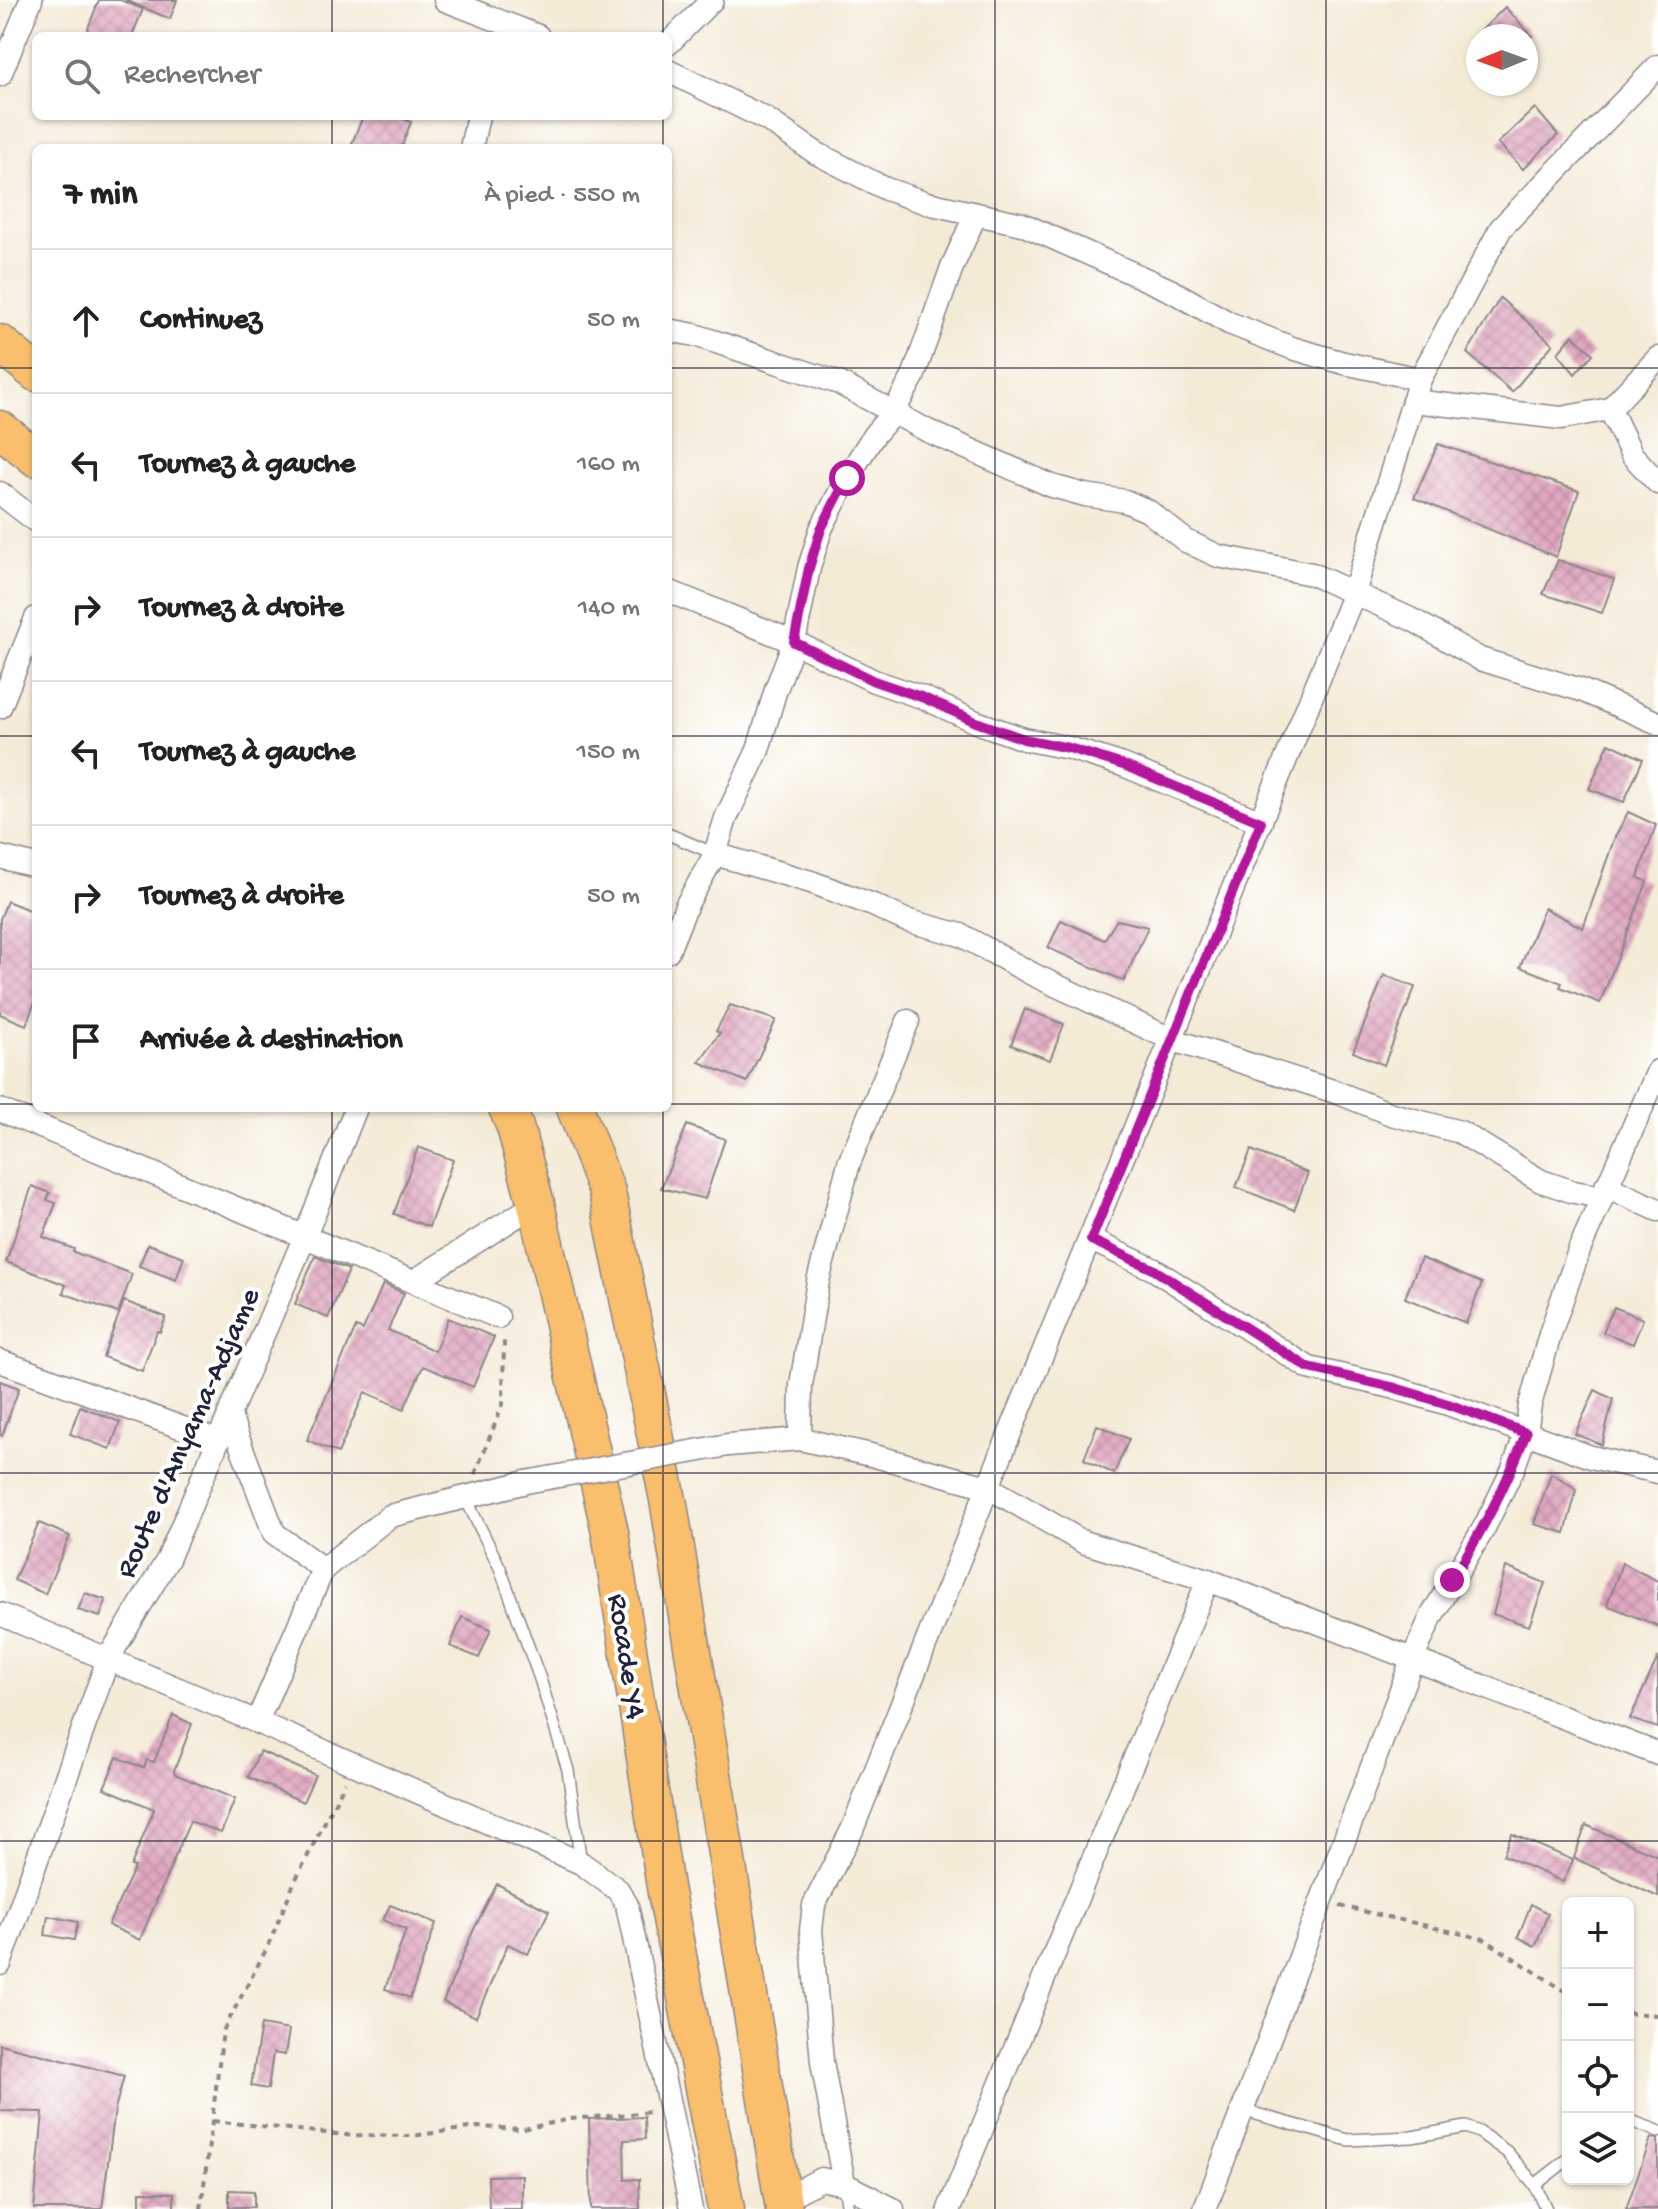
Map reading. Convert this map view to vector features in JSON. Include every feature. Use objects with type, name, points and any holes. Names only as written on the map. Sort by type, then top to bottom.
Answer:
[{"type":"highway","points":[[0,343],[32,370]]},
{"type":"highway","points":[[0,429],[32,455]]},
{"type":"highway","name":"Rocade Y4","points":[[509,1112],[536,1204],[610,1532],[665,1887],[726,2209]]},
{"type":"highway","points":[[577,1112],[607,1192],[666,1489],[783,2205]]},
{"type":"street","points":[[0,75],[31,0]]},
{"type":"street","points":[[445,0],[500,29]]},
{"type":"street","points":[[672,40],[712,0]]},
{"type":"street","points":[[844,2184],[822,2062],[811,1930],[814,1905],[852,1830],[988,1487],[1354,593],[1420,379],[1501,228],[1658,66]]},
{"type":"street","points":[[672,73],[766,119],[816,153],[886,189],[927,203],[1022,224],[1172,291],[1229,323],[1292,348],[1420,379]]},
{"type":"street","points":[[472,144],[477,120]]},
{"type":"street","points":[[672,941],[687,904],[715,854],[726,818],[758,750],[794,642],[809,568],[821,529],[847,478],[874,435],[893,413],[913,377],[952,267],[976,214]]},
{"type":"street","points":[[672,331],[695,335],[839,383],[928,431],[1052,486],[1125,501],[1148,511],[1186,541],[1218,556],[1312,574],[1415,621],[1480,659],[1581,690],[1658,723]]},
{"type":"street","points":[[1413,401],[1561,418],[1610,409],[1658,358]]},
{"type":"street","points":[[1610,409],[1632,455],[1658,483]]},
{"type":"street","points":[[0,493],[32,518]]},
{"type":"street","points":[[672,593],[976,722],[1024,739],[1069,748],[1123,765],[1261,822]]},
{"type":"street","points":[[0,707],[32,628]]},
{"type":"street","points":[[715,854],[811,882],[905,920],[961,935],[1034,975],[1173,1040],[1336,1092],[1391,1114],[1460,1132],[1516,1163],[1541,1181],[1574,1192],[1604,1192],[1658,1210]]},
{"type":"street","points":[[0,857],[32,865]]},
{"type":"street","points":[[800,1439],[801,1385],[821,1266],[849,1163],[908,1021]]},
{"type":"street","points":[[1205,2209],[1413,1658],[1432,1615],[1484,1528],[1513,1469],[1526,1433],[1530,1405],[1551,1331],[1604,1192],[1658,1071]]},
{"type":"street","points":[[0,1110],[498,1317]]},
{"type":"street","name":"Route d'Anyama-Adjame","points":[[0,1964],[108,1659],[168,1559],[354,1112]]},
{"type":"street","points":[[414,1281],[536,1204]]},
{"type":"street","points":[[1091,1240],[1153,1269],[1309,1368],[1406,1391],[1591,1457],[1658,1472]]},
{"type":"street","points":[[0,1361],[218,1441]]},
{"type":"street","points":[[229,1414],[274,1533],[323,1569]]},
{"type":"street","points":[[257,1722],[323,1569],[390,1516],[526,1482],[728,1445],[800,1439],[988,1487],[1083,1542],[1208,1580],[1658,1754]]},
{"type":"street","points":[[949,2209],[1208,1580]]},
{"type":"street","points":[[0,1614],[581,1863],[618,1890],[627,1905],[691,2209]]},
{"type":"street","points":[[783,2205],[821,2179],[844,2184],[893,2209]]},
{"type":"lane","points":[[672,836],[715,854]]},
{"type":"lane","points":[[466,1499],[500,1568],[544,1694],[568,1770],[581,1863]]},
{"type":"lane","points":[[1242,2110],[1348,2140],[1412,2137],[1466,2127],[1479,2132],[1507,2152],[1535,2185],[1546,2209]]},
{"type":"lane","points":[[1634,2122],[1658,2131]]},
{"type":"lane","points":[[1535,2185],[1562,2164]]},
{"type":"lane","points":[[844,2184],[848,2209]]},
{"type":"path","points":[[466,1499],[503,1404],[505,1340],[498,1317]]},
{"type":"path","points":[[201,2209],[223,2031],[268,1946],[294,1883],[353,1766]]},
{"type":"path","points":[[1322,1901],[1484,1939],[1562,1989]]},
{"type":"path","points":[[1634,2013],[1658,2015]]},
{"type":"path","points":[[213,2121],[345,2135],[412,2136],[477,2127],[523,2129],[609,2114],[670,2111]]},
{"type":"building","points":[[99,0],[120,0],[143,9],[134,32],[87,32]]},
{"type":"building","points":[[125,0],[177,0],[170,19]]},
{"type":"building","points":[[1505,7],[1521,24],[1488,24]]},
{"type":"building","points":[[1535,108],[1558,135],[1523,169],[1498,143]]},
{"type":"building","points":[[361,120],[411,122],[403,144],[352,144]]},
{"type":"building","points":[[1500,298],[1553,344],[1512,392],[1467,353]]},
{"type":"building","points":[[1573,335],[1593,354],[1575,374],[1558,353]]},
{"type":"building","points":[[1438,444],[1579,491],[1556,557],[1414,498]]},
{"type":"building","points":[[1558,560],[1614,579],[1602,613],[1543,594]]},
{"type":"building","points":[[1609,743],[1643,759],[1624,802],[1589,789]]},
{"type":"building","points":[[1628,812],[1656,825],[1638,877],[1647,882],[1600,1003],[1560,987],[1562,983],[1520,967],[1544,908],[1583,928],[1615,837]]},
{"type":"building","points":[[7,901],[32,911],[32,1009],[26,1025],[0,1014],[0,919]]},
{"type":"building","points":[[1061,920],[1104,940],[1117,920],[1148,927],[1124,981],[1048,948]]},
{"type":"building","points":[[1384,975],[1415,987],[1384,1065],[1353,1052]]},
{"type":"building","points":[[730,1005],[776,1020],[747,1082],[699,1062],[720,1033],[716,1031]]},
{"type":"building","points":[[1025,1009],[1064,1024],[1050,1060],[1011,1045]]},
{"type":"building","points":[[687,1125],[725,1139],[705,1199],[661,1188]]},
{"type":"building","points":[[418,1147],[453,1160],[429,1227],[394,1214]]},
{"type":"building","points":[[1251,1150],[1308,1173],[1294,1210],[1236,1187]]},
{"type":"building","points":[[32,1186],[50,1193],[47,1200],[56,1203],[43,1237],[132,1274],[118,1313],[63,1293],[66,1285],[6,1262]]},
{"type":"building","points":[[148,1244],[184,1257],[176,1280],[139,1266]]},
{"type":"building","points":[[315,1256],[349,1270],[328,1318],[295,1304]]},
{"type":"building","points":[[1421,1258],[1482,1283],[1466,1323],[1405,1298]]},
{"type":"building","points":[[383,1284],[404,1293],[388,1330],[435,1351],[448,1318],[494,1337],[473,1387],[423,1366],[404,1409],[365,1392],[338,1453],[307,1440],[356,1327],[363,1330]]},
{"type":"building","points":[[124,1301],[166,1317],[160,1332],[157,1331],[142,1371],[103,1357]]},
{"type":"building","points":[[1614,1307],[1643,1319],[1633,1344],[1603,1332]]},
{"type":"building","points":[[0,1381],[19,1388],[2,1436],[0,1435]]},
{"type":"building","points":[[1595,1390],[1613,1399],[1602,1445],[1575,1434]]},
{"type":"building","points":[[80,1406],[120,1422],[110,1449],[70,1434]]},
{"type":"building","points":[[1097,1425],[1129,1439],[1114,1474],[1084,1459]]},
{"type":"building","points":[[1551,1473],[1577,1489],[1565,1533],[1534,1524]]},
{"type":"building","points":[[39,1523],[70,1536],[45,1594],[14,1580]]},
{"type":"building","points":[[1622,1563],[1658,1581],[1658,1626],[1607,1605]]},
{"type":"building","points":[[1506,1567],[1545,1583],[1529,1626],[1493,1614]]},
{"type":"building","points":[[85,1593],[106,1600],[100,1617],[78,1610]]},
{"type":"building","points":[[462,1617],[491,1629],[479,1658],[450,1646]]},
{"type":"building","points":[[1658,1657],[1658,1728],[1630,1719]]},
{"type":"building","points":[[173,1715],[192,1724],[175,1774],[235,1799],[221,1833],[190,1821],[140,1940],[108,1925],[135,1867],[131,1866],[154,1809],[104,1788],[117,1757],[144,1768],[147,1760],[154,1762]]},
{"type":"building","points":[[260,1751],[315,1775],[303,1802],[248,1777]]},
{"type":"building","points":[[1586,1825],[1658,1856],[1658,1897],[1574,1858]]},
{"type":"building","points":[[1512,1834],[1573,1860],[1563,1882],[1503,1855]]},
{"type":"building","points":[[497,1884],[549,1911],[528,1954],[508,1944],[476,2017],[443,2002]]},
{"type":"building","points":[[1531,1904],[1548,1914],[1535,1946],[1518,1937]]},
{"type":"building","points":[[390,1905],[436,1923],[410,1998],[385,1989],[406,1930],[383,1920]]},
{"type":"building","points":[[48,1916],[78,1922],[74,1940],[45,1935]]},
{"type":"building","points":[[261,2025],[289,2030],[285,2055],[273,2053],[268,2089],[251,2086]]},
{"type":"building","points":[[0,2044],[124,2076],[115,2109],[102,2209],[34,2209],[43,2112],[0,2111]]},
{"type":"building","points":[[644,2117],[645,2139],[624,2140],[625,2180],[639,2179],[640,2209],[591,2209],[589,2119]]},
{"type":"building","points":[[1651,2138],[1658,2139],[1658,2209],[1626,2209]]},
{"type":"building","points":[[522,2175],[522,2209],[489,2209],[488,2176]]},
{"type":"building","points":[[229,2190],[254,2191],[254,2207],[229,2207]]},
{"type":"building","points":[[140,2192],[174,2193],[174,2209],[140,2209]]},
{"type":"route","points":[[847,478],[821,529],[809,568],[794,642],[874,681],[924,698],[976,722],[1024,739],[1069,748],[1123,765],[1261,822],[1091,1240],[1153,1269],[1309,1368],[1392,1387],[1526,1433],[1513,1469],[1484,1528],[1452,1580]]}]
